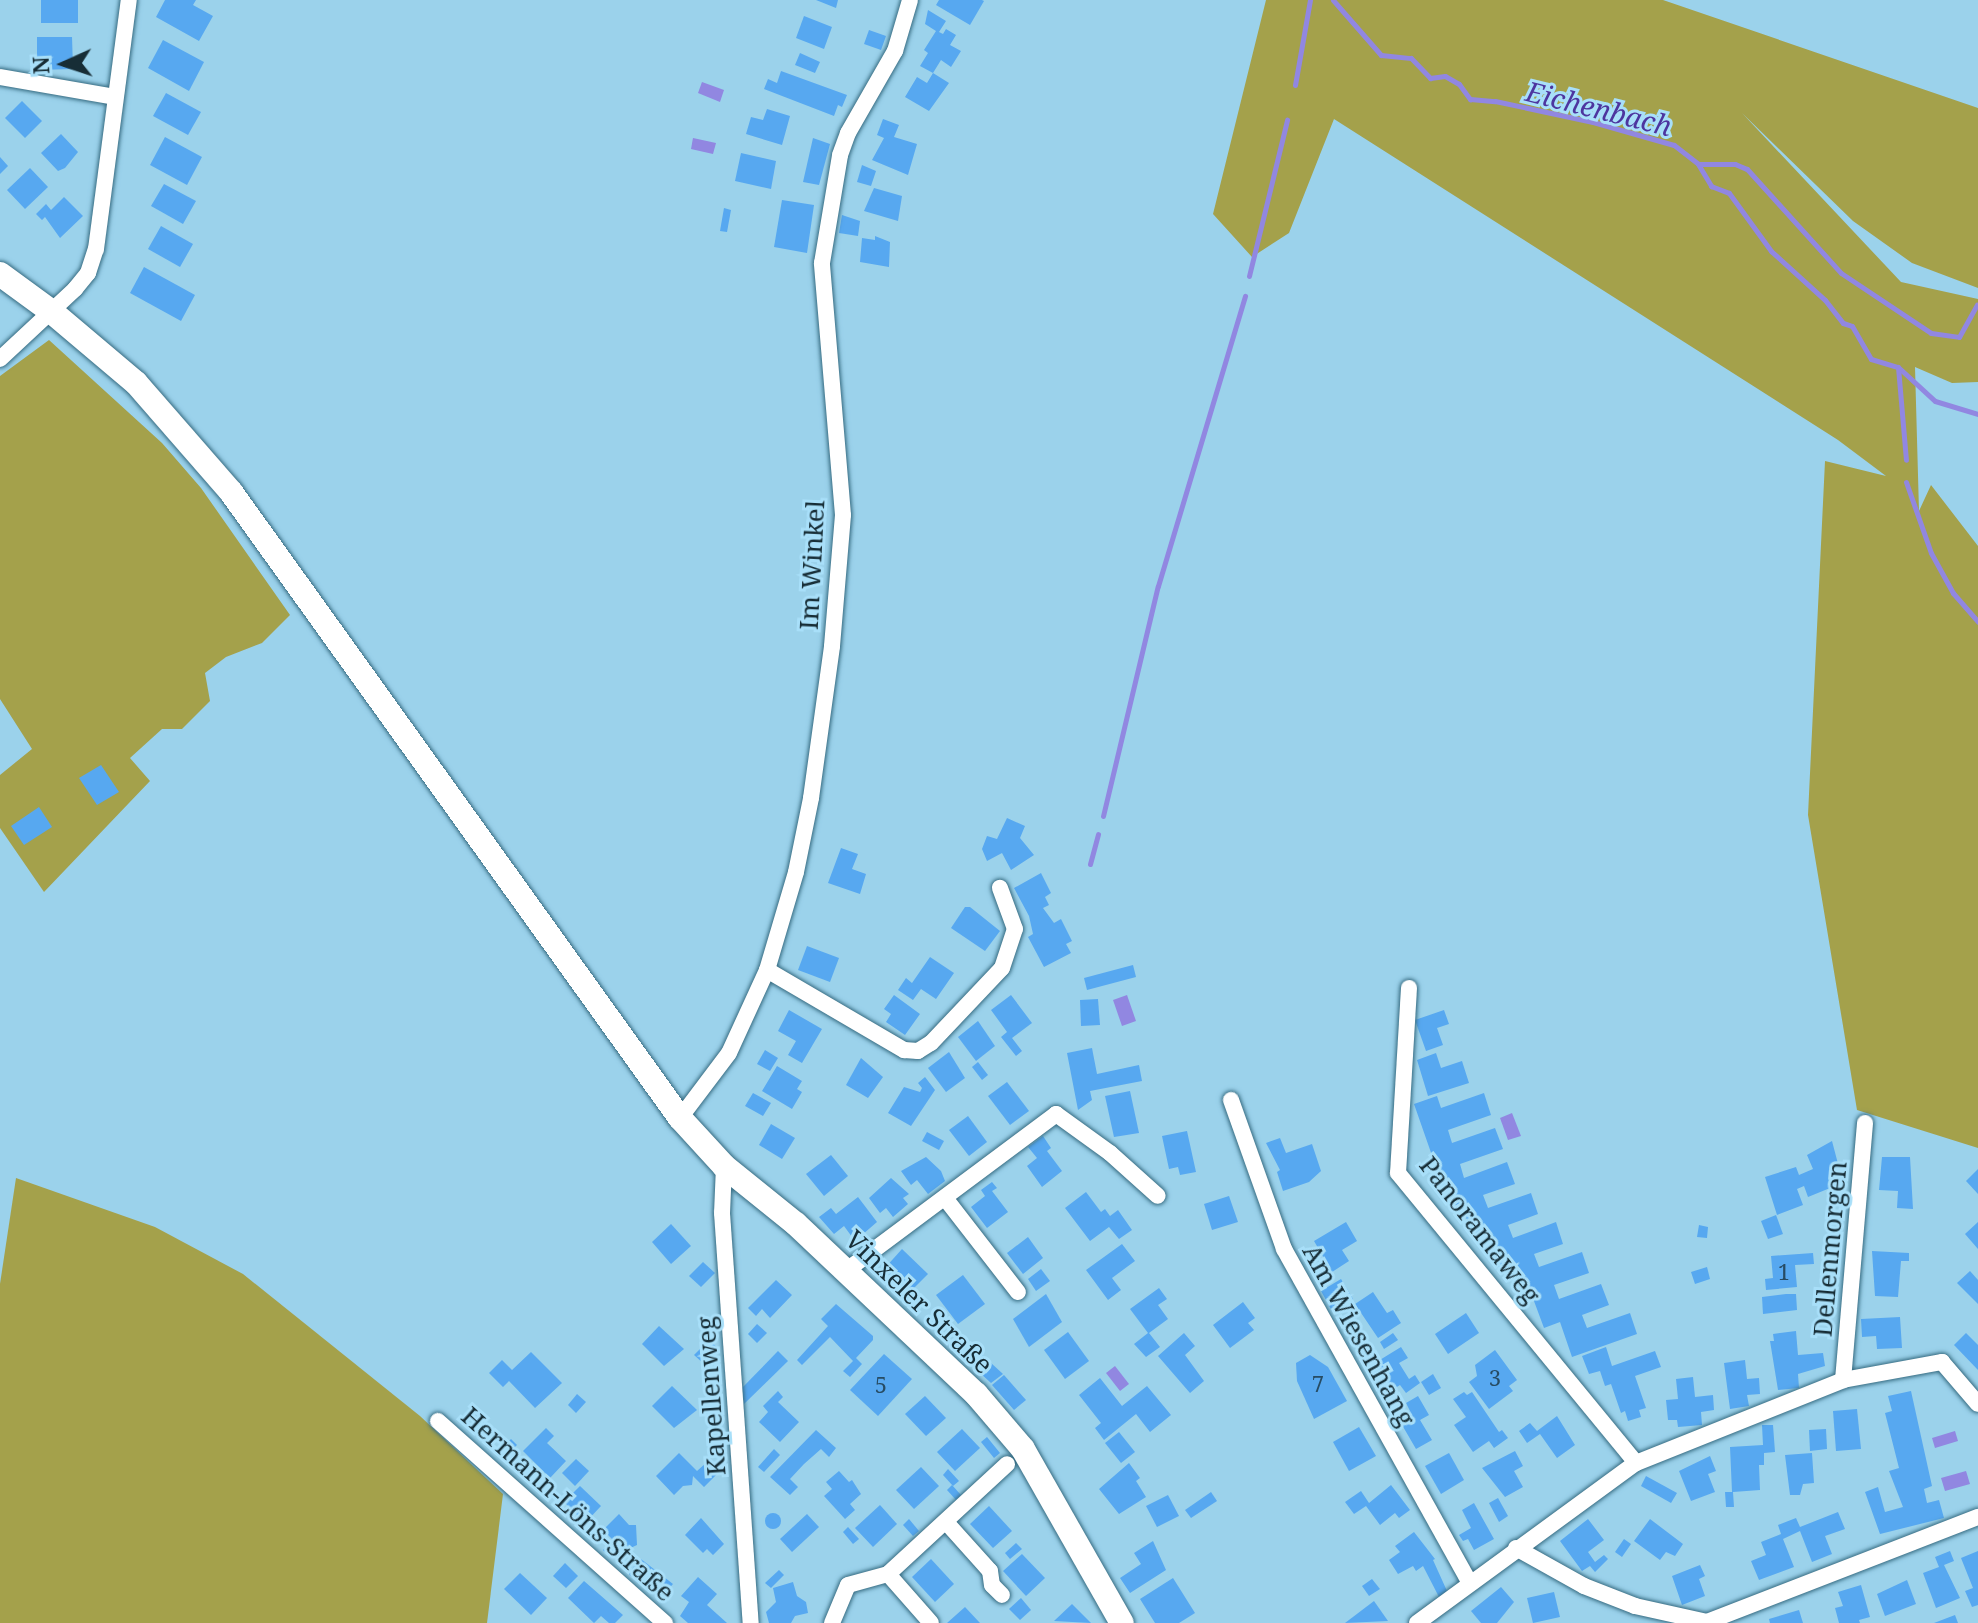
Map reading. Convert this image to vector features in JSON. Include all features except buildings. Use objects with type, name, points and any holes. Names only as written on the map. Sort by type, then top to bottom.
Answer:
[{"type":"main road","name":"Vinxeler Straße","points":[[0,274],[52,312],[136,383],[231,492],[680,1118],[724,1166],[847,1270],[976,1394],[1023,1449],[1122,1623]]},
{"type":"street","points":[[0,359],[52,312],[88,273],[96,249],[129,0]]},
{"type":"street","name":"Im Winkel","points":[[680,1118],[729,1053],[767,970],[796,872],[811,798],[832,646],[843,515],[822,263],[834,180],[848,133],[895,51],[910,0]]},
{"type":"street","points":[[0,77],[115,97]]},
{"type":"street","points":[[767,970],[904,1050],[918,1051],[931,1043],[1002,968],[1015,929],[1000,888]]},
{"type":"street","name":"Panoramaweg","points":[[1409,988],[1398,1173],[1636,1463]]},
{"type":"street","name":"Am Wiesenhang","points":[[1231,1100],[1284,1249],[1470,1583]]},
{"type":"street","points":[[847,1270],[1056,1114],[1110,1153],[1158,1196]]},
{"type":"street","name":"Dellenmorgen","points":[[1843,1380],[1865,1123]]},
{"type":"street","name":"Kapellenweg","points":[[724,1166],[722,1213],[751,1623]]},
{"type":"street","points":[[945,1198],[1018,1292]]},
{"type":"street","points":[[1417,1623],[1636,1463],[1843,1380],[1942,1362],[1978,1404]]},
{"type":"street","name":"Hermann-Löns-Straße","points":[[438,1421],[665,1623]]},
{"type":"street","points":[[832,1623],[848,1585],[888,1574],[1007,1464]]},
{"type":"street","points":[[1516,1548],[1584,1586],[1635,1606],[1707,1622],[1978,1517]]},
{"type":"street","points":[[946,1522],[990,1571],[992,1585],[1002,1595]]},
{"type":"street","points":[[888,1574],[931,1623]]},
{"type":"shaded area","points":[[1266,0],[1663,0],[1978,108],[1978,288],[1912,263],[1853,221],[1742,113],[1901,282],[1978,299],[1978,382],[1952,383],[1915,367],[1919,511],[1931,485],[1978,546],[1978,1148],[1857,1110],[1808,815],[1825,461],[1886,476],[1838,440],[1334,119],[1289,233],[1252,257],[1213,214]]},
{"type":"shaded area","points":[[702,82],[724,90],[720,102],[698,93]]},
{"type":"shaded area","points":[[693,138],[716,143],[713,154],[691,149]]},
{"type":"shaded area","points":[[49,340],[162,443],[201,488],[290,615],[262,643],[226,657],[205,673],[210,701],[182,729],[162,729],[130,758],[150,781],[44,892],[0,828],[0,775],[32,749],[0,699],[0,376]]},
{"type":"shaded area","points":[[1127,995],[1136,1021],[1122,1026],[1113,1000]]},
{"type":"shaded area","points":[[1512,1113],[1521,1136],[1508,1140],[1500,1118]]},
{"type":"shaded area","points":[[16,1178],[155,1227],[243,1274],[420,1416],[503,1494],[487,1623],[0,1623],[0,1284]]},
{"type":"shaded area","points":[[1115,1366],[1129,1384],[1120,1391],[1106,1373]]},
{"type":"shaded area","points":[[1955,1431],[1958,1441],[1935,1448],[1932,1438]]},
{"type":"shaded area","points":[[1966,1471],[1970,1484],[1945,1491],[1941,1478]]},
{"type":"waterway","points":[[1295,85],[1310,0]]},
{"type":"waterway","name":"Eichenbach","points":[[1333,0],[1381,55],[1411,58],[1430,78],[1445,76],[1459,84],[1470,99],[1495,101],[1593,122],[1674,145],[1698,164],[1711,186],[1729,193],[1771,251],[1825,300],[1843,323],[1852,326],[1871,359],[1898,367],[1935,401],[1978,414]]},
{"type":"waterway","points":[[1249,276],[1287,120]]},
{"type":"waterway","points":[[1699,164],[1735,164],[1747,169],[1841,273],[1931,333],[1959,337],[1977,305]]},
{"type":"waterway","points":[[1103,816],[1158,586],[1245,296]]},
{"type":"waterway","points":[[1898,367],[1906,460]]},
{"type":"waterway","points":[[1906,482],[1931,553],[1953,593],[1978,622]]},
{"type":"waterway","points":[[1090,864],[1098,834]]}]
